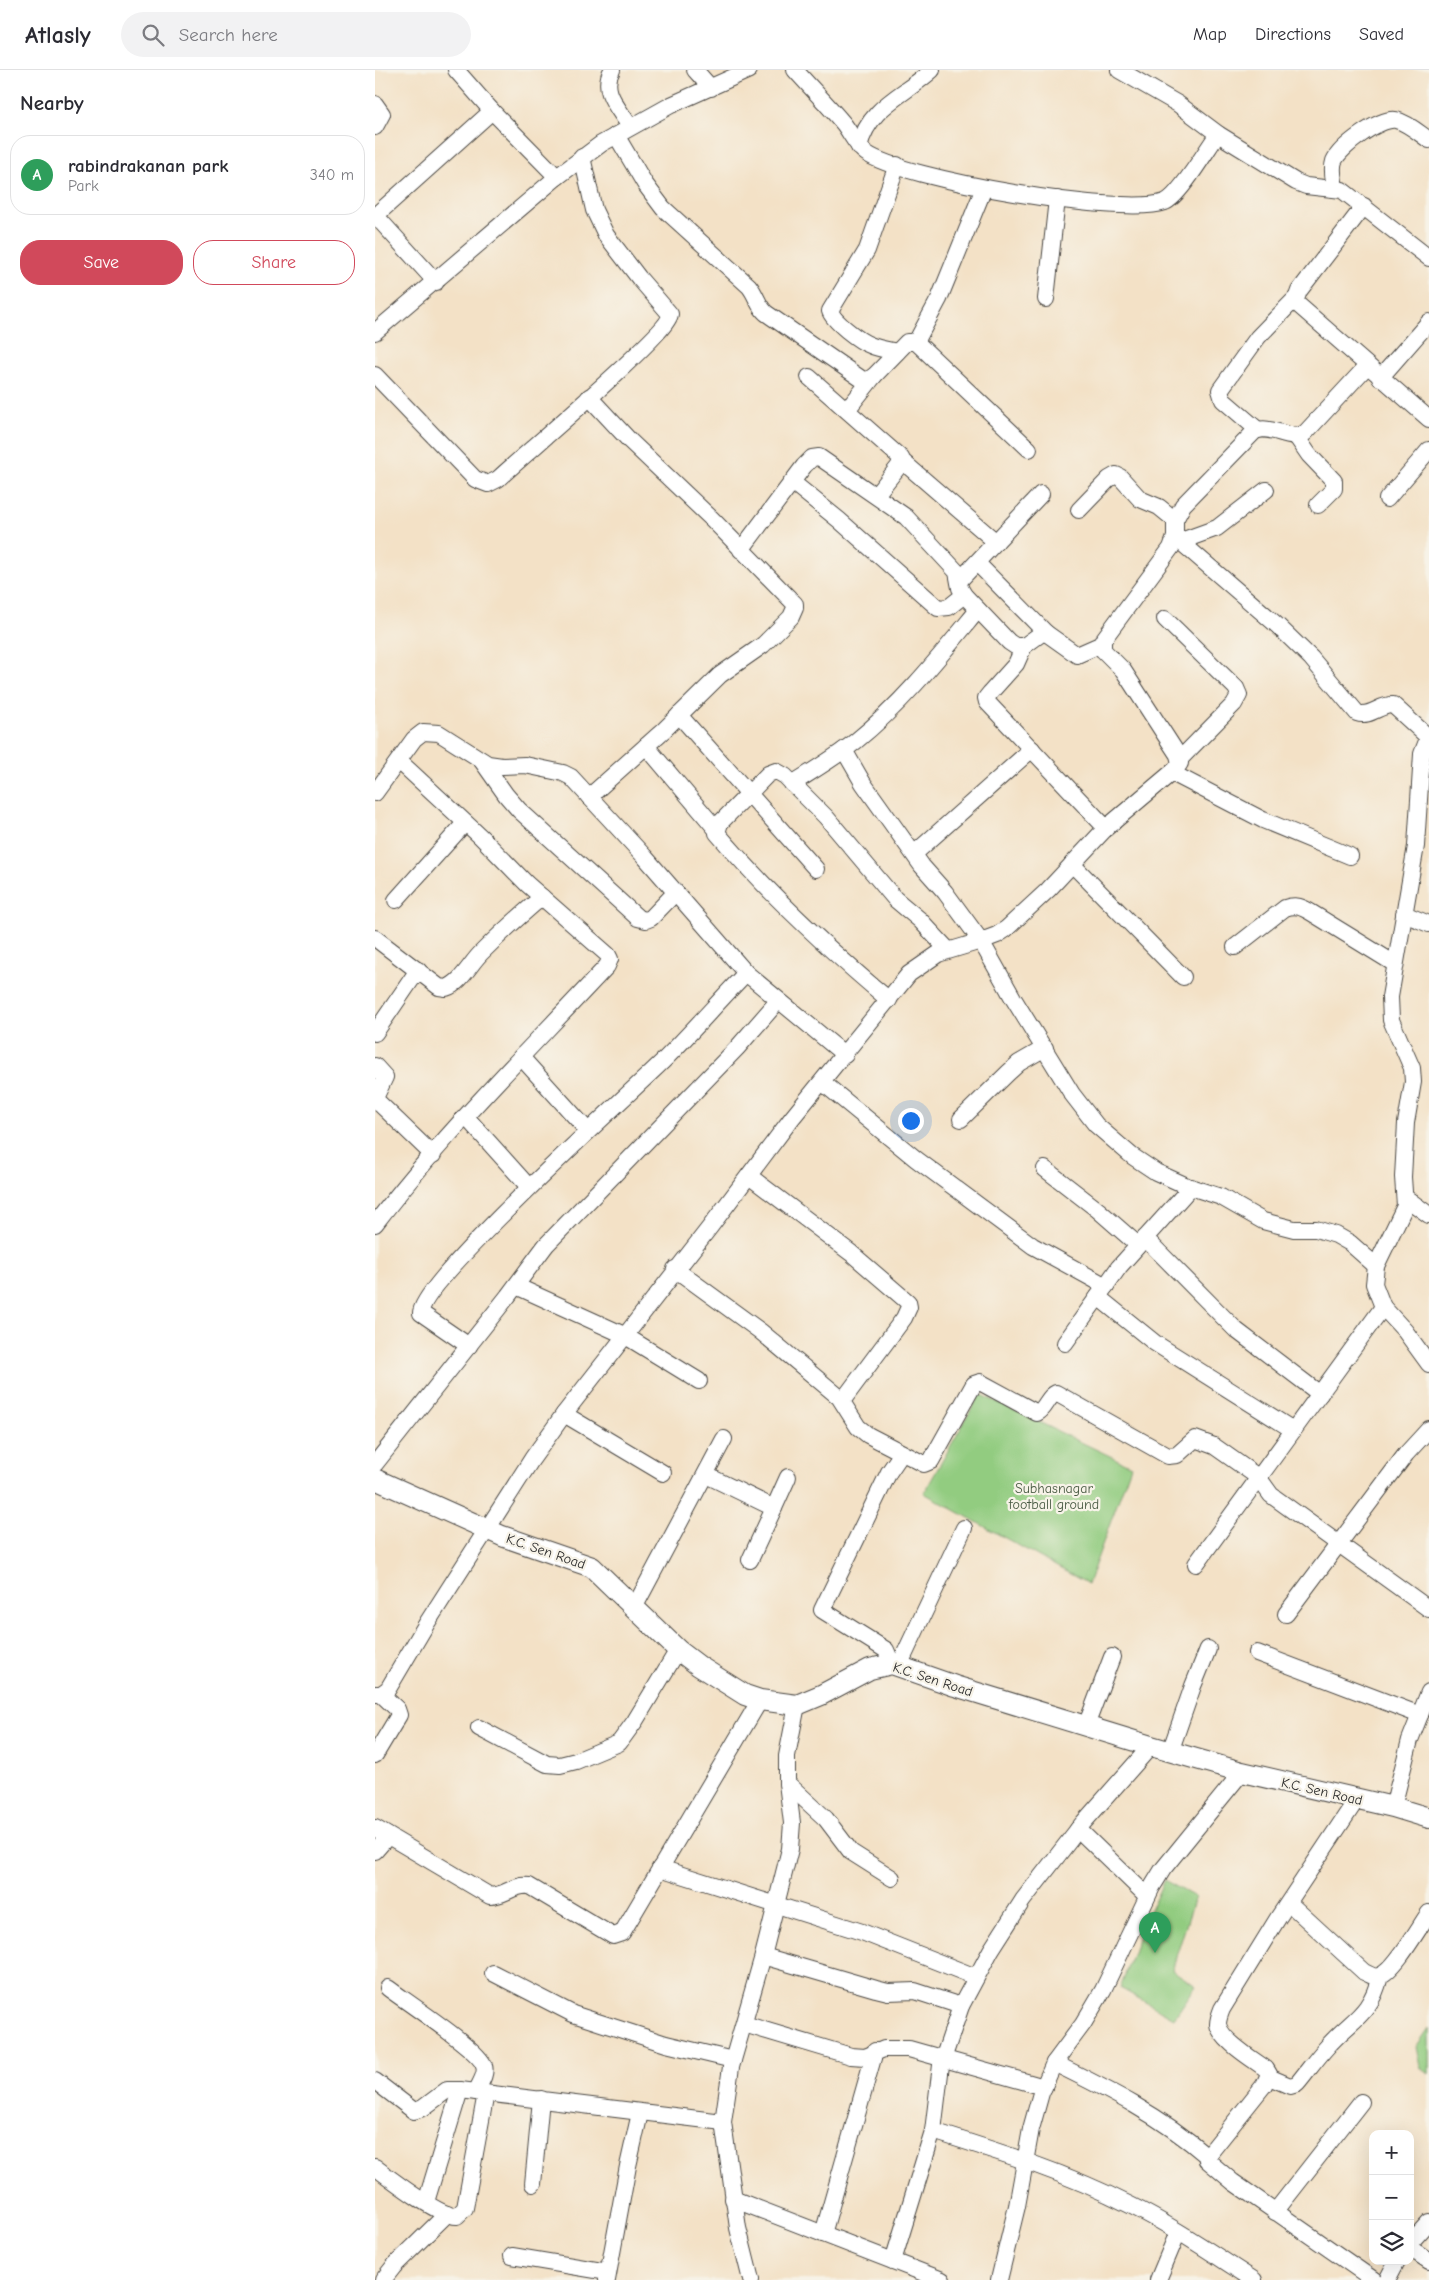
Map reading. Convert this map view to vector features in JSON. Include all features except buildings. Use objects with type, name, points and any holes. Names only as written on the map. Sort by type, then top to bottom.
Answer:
[{"type":"street","points":[[457,70],[492,111],[557,177]]},
{"type":"street","points":[[612,70],[607,80],[607,89],[645,184],[659,202],[676,221],[749,286],[761,309],[857,377],[868,380],[874,376]]},
{"type":"street","points":[[695,70],[711,88]]},
{"type":"street","points":[[375,332],[582,157],[623,131],[689,97],[749,70]]},
{"type":"street","points":[[795,70],[844,124],[859,148],[870,156],[897,166],[970,186],[1103,204],[1148,205],[1165,202],[1178,190],[1218,134]]},
{"type":"street","points":[[859,148],[864,130],[872,118],[932,70]]},
{"type":"street","points":[[1119,70],[1178,104],[1218,134],[1296,182],[1315,187],[1342,190],[1429,258]]},
{"type":"street","points":[[375,104],[382,114],[375,127]]},
{"type":"street","points":[[436,282],[375,216],[492,111]]},
{"type":"street","points":[[1335,188],[1332,169],[1337,155],[1345,146],[1379,124],[1388,120],[1396,120],[1406,124],[1429,140]]},
{"type":"street","points":[[375,375],[475,479],[488,484],[498,479],[589,398],[660,331],[671,318],[669,311],[639,278],[603,229],[594,210],[582,157]]},
{"type":"street","points":[[897,166],[867,250],[830,311],[835,319],[863,342],[876,348],[897,352]]},
{"type":"street","points":[[916,342],[939,299],[984,188]]},
{"type":"street","points":[[1046,299],[1057,199]]},
{"type":"street","points":[[1258,430],[1223,400],[1220,390],[1263,332],[1295,299],[1364,206]]},
{"type":"street","points":[[1295,299],[1299,308],[1429,419]]},
{"type":"street","points":[[1380,378],[1429,322]]},
{"type":"street","points":[[847,410],[874,376],[907,342],[916,342],[1029,449]]},
{"type":"street","points":[[1367,366],[1305,433],[1296,436],[1270,429],[1258,430],[1187,500],[1178,512],[1175,520],[1178,539],[1278,626],[1311,658],[1357,713],[1365,715],[1384,706],[1393,705],[1429,737],[1422,754],[1416,846],[1389,997],[1391,1020],[1412,1068],[1413,1075],[1405,1132],[1403,1177],[1406,1198],[1395,1230],[1376,1266],[1374,1284],[1383,1307],[1405,1331],[1429,1364]]},
{"type":"street","points":[[809,378],[996,542]]},
{"type":"street","points":[[589,398],[795,604],[793,613],[763,645],[720,675],[647,746],[589,797]]},
{"type":"street","points":[[1296,436],[1309,455],[1334,481],[1335,487],[1319,505]]},
{"type":"street","points":[[1387,499],[1429,450]]},
{"type":"street","points":[[741,550],[809,460],[819,457],[906,516],[957,572],[961,588],[978,610],[1009,642],[1015,646],[1024,646]]},
{"type":"street","points":[[876,495],[901,460]]},
{"type":"street","points":[[1079,510],[1109,479],[1116,475],[1120,476],[1140,499],[1159,507],[1175,520]]},
{"type":"street","points":[[792,482],[839,520],[938,608],[949,607],[977,563],[1041,494]]},
{"type":"street","points":[[977,563],[1047,634],[1077,655],[1102,644],[1116,620],[1178,539],[1217,528],[1266,490]]},
{"type":"street","points":[[793,784],[844,750],[878,722],[925,673],[978,610]]},
{"type":"street","points":[[375,1755],[399,1715],[397,1709],[378,1694],[388,1689],[532,1459],[675,1269],[889,1000],[917,968],[948,950],[981,941],[997,935],[1005,929],[1048,890],[1106,828],[1176,766],[1235,704],[1239,695],[1236,688],[1165,619]]},
{"type":"street","points":[[1047,634],[1041,633],[1024,646],[1016,664],[986,700],[1106,828]]},
{"type":"street","points":[[1102,644],[1105,653],[1123,670],[1176,766],[1263,820],[1350,856]]},
{"type":"street","points":[[679,715],[750,792],[816,869]]},
{"type":"street","points":[[375,793],[414,739],[419,734],[428,732],[439,734],[482,761],[502,766],[525,765],[563,773],[571,778],[644,856],[746,973],[778,1002],[845,1055]]},
{"type":"street","points":[[647,746],[743,863],[783,905],[846,964],[889,1000]]},
{"type":"street","points":[[914,854],[1031,749]]},
{"type":"street","points":[[844,750],[863,783],[914,854],[981,941],[1013,998],[1072,1094],[1096,1125],[1131,1156],[1156,1172],[1191,1187],[1221,1196],[1271,1224],[1294,1229],[1316,1229],[1337,1235],[1350,1243],[1376,1266]]},
{"type":"street","points":[[375,1224],[404,1186],[610,961],[609,955],[542,897],[399,761]]},
{"type":"street","points":[[482,761],[506,796],[519,810],[638,918],[646,920],[651,918],[675,893]]},
{"type":"street","points":[[717,830],[720,823],[750,792],[773,772],[779,772],[826,817],[895,900],[920,920],[948,950]]},
{"type":"street","points":[[396,900],[465,823]]},
{"type":"street","points":[[1072,864],[1183,977]]},
{"type":"street","points":[[375,938],[439,987],[449,987],[511,924],[542,897]]},
{"type":"street","points":[[1235,947],[1267,920],[1293,905],[1312,913],[1395,964]]},
{"type":"street","points":[[1405,914],[1429,924]]},
{"type":"street","points":[[375,1033],[418,970]]},
{"type":"street","points":[[469,1346],[424,1316],[421,1313],[422,1306],[452,1269],[529,1187],[663,1061],[746,973]]},
{"type":"street","points":[[375,1464],[516,1286],[545,1245],[737,1048],[778,1002]]},
{"type":"street","points":[[961,1119],[1008,1072],[1019,1063],[1045,1048]]},
{"type":"street","points":[[521,1057],[588,1131]]},
{"type":"street","points":[[375,1066],[385,1077],[376,1096],[377,1101],[433,1155]]},
{"type":"street","points":[[822,1082],[916,1159],[1033,1246],[1102,1291],[1155,1343],[1293,1430]]},
{"type":"street","points":[[466,1118],[529,1187]]},
{"type":"street","points":[[1045,1169],[1141,1241],[1236,1330],[1320,1394]]},
{"type":"street","points":[[749,1176],[851,1253],[909,1302],[909,1307],[903,1318],[843,1400]]},
{"type":"street","points":[[1065,1342],[1141,1241],[1191,1187]]},
{"type":"street","points":[[1406,1198],[1429,1215]]},
{"type":"street","points":[[675,1269],[760,1331],[843,1400],[858,1427],[924,1464],[931,1461],[974,1384],[981,1382],[1037,1413],[1041,1411],[1055,1393],[1168,1456],[1177,1455],[1195,1439],[1206,1442],[1258,1476],[1271,1495],[1429,1608]]},
{"type":"street","points":[[516,1286],[624,1336],[699,1381]]},
{"type":"street","points":[[1196,1564],[1258,1476],[1383,1307]]},
{"type":"street","points":[[564,1414],[663,1473]]},
{"type":"street","points":[[1286,1614],[1406,1454],[1429,1428]]},
{"type":"street","points":[[634,1608],[724,1439]]},
{"type":"street","points":[[895,1665],[886,1650],[822,1610],[889,1472],[902,1453]]},
{"type":"street","points":[[706,1475],[774,1508]]},
{"type":"street","points":[[750,1560],[788,1477]]},
{"type":"street","name":"K.C. Sen Road","points":[[375,1479],[487,1530],[592,1567],[679,1650],[718,1680],[745,1695],[760,1700],[797,1705],[821,1695],[870,1669],[895,1665],[955,1686],[1170,1752],[1242,1772],[1393,1807],[1429,1818]]},
{"type":"street","points":[[895,1665],[964,1528]]},
{"type":"street","points":[[1170,1752],[1193,1686],[1209,1649]]},
{"type":"street","points":[[479,1728],[547,1764],[560,1765],[576,1761],[619,1743],[635,1721],[679,1650]]},
{"type":"street","points":[[1257,1652],[1422,1723]]},
{"type":"street","points":[[1085,1726],[1112,1657]]},
{"type":"street","points":[[1393,1807],[1410,1740],[1422,1723],[1429,1692]]},
{"type":"street","points":[[375,1851],[381,1832],[490,1896],[498,1896],[519,1884],[529,1886],[613,1936],[622,1933],[760,1700]]},
{"type":"street","points":[[751,2280],[738,2228],[723,2122],[727,2084],[777,1906],[792,1836],[787,1783],[787,1756],[797,1705]]},
{"type":"street","points":[[893,2261],[933,2131],[943,2058],[961,2006],[976,1977],[1023,1900],[1078,1829],[1151,1746]]},
{"type":"street","points":[[999,2280],[1017,2206],[1031,2129],[1044,2087],[1054,2063],[1083,2024],[1103,1990],[1147,1896],[1163,1869],[1242,1772]]},
{"type":"street","points":[[787,1783],[826,1819],[851,1852],[892,1878]]},
{"type":"street","points":[[1357,1799],[1289,1902],[1219,2018],[1221,2032],[1266,2069],[1269,2077],[1290,2086],[1297,2084],[1327,2046],[1353,2024],[1367,2007],[1376,1991],[1380,1976],[1392,1966],[1429,1913]]},
{"type":"street","points":[[1078,1829],[1147,1896]]},
{"type":"street","points":[[660,1868],[862,1932],[976,1977]]},
{"type":"street","points":[[1289,1902],[1364,1972],[1373,1976],[1380,1976]]},
{"type":"street","points":[[763,1956],[876,1989],[889,1992],[915,1991],[961,2006]]},
{"type":"street","points":[[493,1973],[573,2014],[667,2044],[733,2060]]},
{"type":"street","points":[[388,1988],[461,2042],[485,2066],[485,2073],[474,2092],[426,2202]]},
{"type":"street","points":[[744,2024],[851,2056],[865,2056],[884,2049],[909,2049],[1044,2087]]},
{"type":"street","points":[[823,2234],[875,2051]]},
{"type":"street","points":[[1054,2063],[1152,2114],[1183,2135],[1207,2156],[1209,2164],[1374,2280]]},
{"type":"street","points":[[1207,2156],[1269,2077]]},
{"type":"street","points":[[375,2081],[414,2111],[423,2108],[447,2090],[541,2099],[723,2122]]},
{"type":"street","points":[[375,2167],[426,2202],[447,2214],[457,2216],[465,2208],[474,2092]]},
{"type":"street","points":[[533,2184],[541,2099]]},
{"type":"street","points":[[1275,2212],[1361,2102]]},
{"type":"street","points":[[512,2256],[607,2276],[640,2112]]},
{"type":"street","points":[[933,2131],[1025,2160],[1129,2204],[1178,2232],[1254,2280]]},
{"type":"street","points":[[733,2199],[942,2280]]},
{"type":"street","points":[[383,2280],[394,2266],[447,2214]]},
{"type":"street","points":[[1414,2239],[1429,2222]]},
{"type":"street","points":[[1158,2280],[1178,2232]]},
{"type":"street","points":[[1414,2251],[1429,2261]]},
{"type":"street","points":[[1387,2280],[1395,2265]]},
{"type":"green space","name":"Subhasnagar football ground","points":[[980,1394],[1131,1466],[1088,1584],[924,1493]]},
{"type":"green space","points":[[1164,1880],[1195,1897],[1172,1970],[1196,1986],[1174,2018],[1120,1988],[1139,1936]]},
{"type":"green space","points":[[1429,2028],[1429,2074],[1420,2067],[1416,2047]]},
{"type":"place","name":"rabindrakanan park","points":[[1155,1953]]}]
